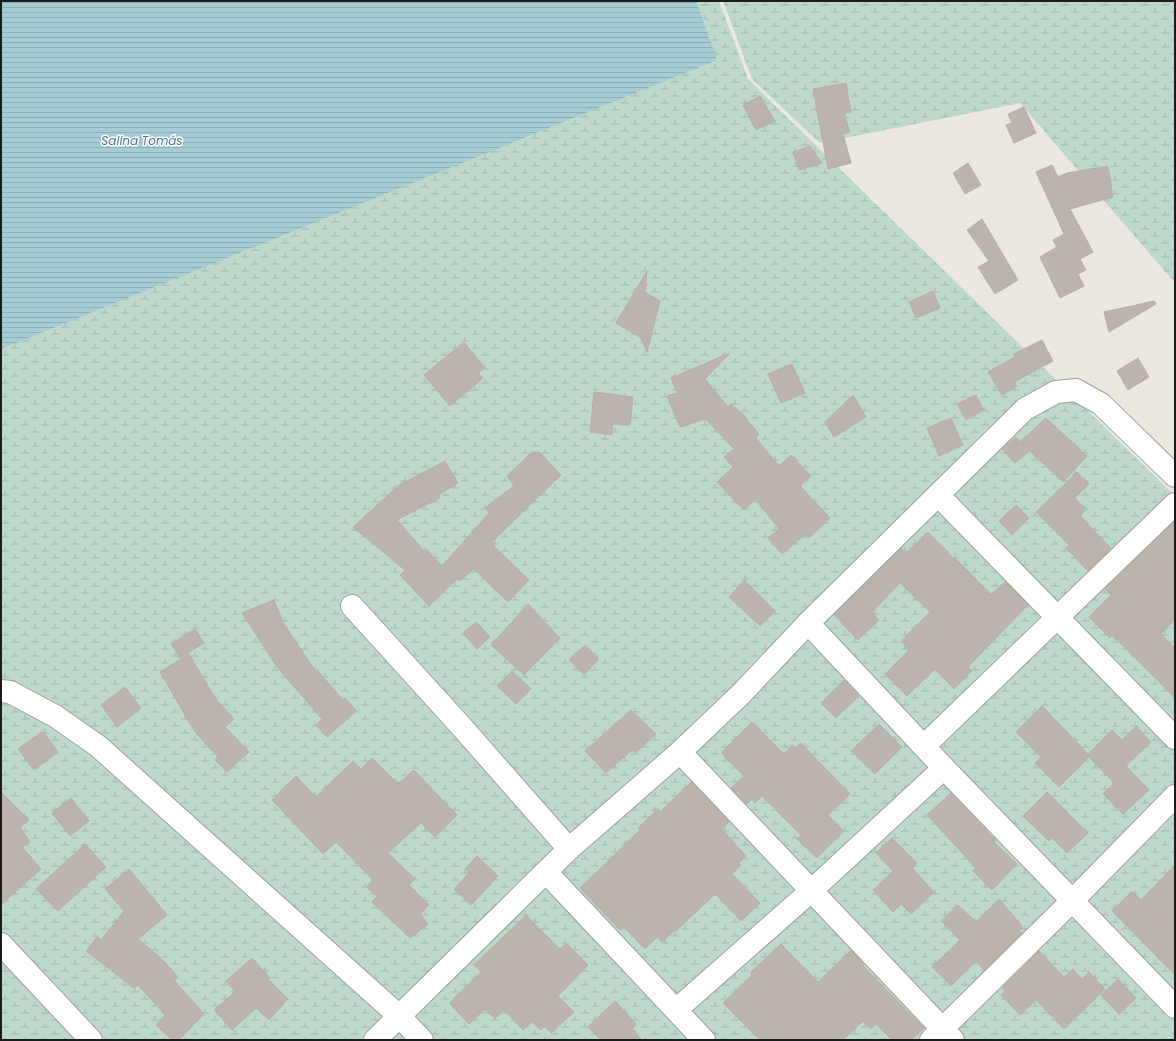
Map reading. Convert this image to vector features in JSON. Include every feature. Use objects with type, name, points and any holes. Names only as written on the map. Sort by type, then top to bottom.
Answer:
[{"type":"street","points":[[375,1040],[569,849],[680,752],[741,694],[808,623],[1025,409],[1056,392],[1076,390],[1101,404],[1175,476]]},
{"type":"street","points":[[938,495],[1175,738]]},
{"type":"street","points":[[924,746],[1175,504]]},
{"type":"street","points":[[352,606],[460,725],[569,849]]},
{"type":"street","points":[[808,623],[944,768],[1175,1007]]},
{"type":"street","points":[[1,691],[10,692],[55,716],[98,746],[399,1016],[422,1040]]},
{"type":"street","points":[[680,752],[811,891],[942,1036],[1175,796]]},
{"type":"street","points":[[676,1010],[811,891],[944,768]]},
{"type":"street","points":[[546,872],[704,1040]]},
{"type":"street","points":[[1,944],[91,1040]]},
{"type":"green space","points":[[1,1],[719,1],[748,79],[1175,496],[1175,1040],[1,1040]]},
{"type":"green space","points":[[723,1],[1175,1],[1175,283],[1020,103],[820,143],[752,79]]},
{"type":"water","name":"Salina Tomás","points":[[1,1],[696,1],[717,60],[1,349]]},
{"type":"building","points":[[846,83],[851,112],[844,113],[850,132],[843,134],[851,163],[828,169],[813,89]]},
{"type":"building","points":[[760,96],[775,121],[756,130],[743,105]]},
{"type":"building","points":[[1024,107],[1036,133],[1014,143],[1006,125],[1012,123],[1008,114]]},
{"type":"building","points":[[810,146],[822,163],[799,170],[793,152]]},
{"type":"building","points":[[968,163],[981,185],[965,194],[953,173]]},
{"type":"building","points":[[1052,165],[1058,177],[1067,173],[1108,166],[1113,197],[1070,209],[1093,252],[1080,259],[1086,270],[1078,274],[1084,286],[1060,298],[1040,257],[1057,247],[1053,240],[1064,234],[1036,172]]},
{"type":"building","points":[[982,219],[1018,280],[995,294],[978,267],[989,261],[967,230]]},
{"type":"building","points":[[647,271],[645,292],[660,301],[647,352],[640,336],[616,323]]},
{"type":"building","points":[[933,291],[940,308],[916,318],[909,302]]},
{"type":"building","points":[[1154,301],[1156,304],[1109,332],[1104,312]]},
{"type":"building","points":[[1042,340],[1053,361],[1014,382],[1017,386],[1002,395],[988,372],[1015,357],[1014,354]]},
{"type":"building","points":[[464,342],[485,368],[478,373],[483,378],[450,406],[424,375]]},
{"type":"building","points":[[730,353],[705,379],[728,407],[731,404],[742,413],[759,435],[756,438],[779,466],[791,455],[811,476],[800,486],[830,518],[809,538],[806,534],[782,554],[768,538],[779,529],[755,499],[744,510],[717,482],[733,467],[724,457],[734,449],[706,419],[680,427],[667,396],[677,393],[671,378]]},
{"type":"building","points":[[1138,358],[1149,377],[1128,390],[1117,371]]},
{"type":"building","points":[[792,364],[805,393],[781,403],[768,374]]},
{"type":"building","points":[[594,392],[633,397],[630,425],[613,424],[612,435],[590,432]]},
{"type":"building","points":[[853,395],[866,417],[834,437],[825,422]]},
{"type":"building","points":[[976,395],[984,410],[966,420],[957,404]]},
{"type":"building","points":[[951,418],[963,445],[939,456],[927,428]]},
{"type":"building","points":[[1046,418],[1087,456],[1063,482],[1021,443],[1029,451],[1015,463],[1002,449],[1016,437],[1020,442]]},
{"type":"building","points":[[532,452],[539,452],[561,475],[492,542],[494,544],[493,545],[529,580],[508,602],[474,569],[459,581],[457,579],[429,606],[400,575],[405,570],[353,527],[399,485],[445,461],[458,483],[438,495],[440,498],[397,520],[424,551],[426,549],[442,566],[489,513],[485,508],[514,486],[507,476]]},
{"type":"building","points":[[1077,472],[1089,484],[1075,498],[1086,509],[1080,516],[1111,548],[1088,571],[1066,548],[1069,545],[1036,512]]},
{"type":"building","points":[[1016,505],[1029,518],[1012,535],[999,521]]},
{"type":"building","points":[[1175,521],[1175,620],[1161,634],[1175,648],[1175,698],[1112,635],[1110,638],[1089,617],[1111,595],[1105,589]]},
{"type":"building","points":[[928,532],[991,594],[1005,582],[1028,605],[968,667],[972,671],[954,689],[935,669],[907,696],[885,674],[909,650],[901,641],[930,612],[900,583],[872,612],[879,620],[858,640],[834,615],[901,548],[906,553]]},
{"type":"building","points":[[744,580],[775,611],[760,626],[729,597]]},
{"type":"building","points":[[274,600],[284,624],[316,672],[318,671],[343,700],[345,698],[356,711],[327,737],[316,725],[322,719],[277,667],[242,613]]},
{"type":"building","points":[[528,604],[560,638],[524,675],[491,645]]},
{"type":"building","points":[[476,622],[490,637],[477,649],[463,633]]},
{"type":"building","points":[[195,629],[204,643],[180,658],[171,644]]},
{"type":"building","points":[[585,645],[599,659],[584,675],[569,660]]},
{"type":"building","points":[[189,654],[215,698],[234,719],[225,727],[249,752],[227,772],[215,760],[218,757],[195,732],[160,672]]},
{"type":"building","points":[[512,671],[531,689],[516,704],[497,686]]},
{"type":"building","points":[[844,680],[859,696],[836,718],[821,703]]},
{"type":"building","points":[[125,687],[141,708],[117,727],[101,705]]},
{"type":"building","points":[[1042,706],[1088,754],[1112,730],[1122,740],[1136,726],[1151,742],[1126,766],[1149,790],[1123,814],[1103,794],[1114,783],[1089,757],[1059,787],[1035,763],[1041,757],[1016,732]]},
{"type":"building","points":[[631,710],[656,734],[635,753],[632,750],[606,773],[585,751]]},
{"type":"building","points":[[752,722],[784,754],[792,745],[795,748],[801,743],[850,794],[828,815],[844,831],[817,858],[797,839],[801,835],[762,796],[755,803],[752,799],[747,804],[731,788],[744,776],[721,753]]},
{"type":"building","points":[[879,724],[902,747],[875,774],[851,751]]},
{"type":"building","points":[[43,731],[58,752],[34,770],[18,749]]},
{"type":"building","points":[[372,758],[398,784],[414,770],[457,815],[435,837],[421,823],[388,853],[415,879],[409,885],[429,905],[420,914],[428,924],[410,938],[372,902],[377,896],[366,887],[373,880],[336,842],[323,854],[272,800],[296,776],[316,797],[353,761],[361,769]]},
{"type":"building","points":[[691,782],[729,822],[722,829],[746,856],[739,863],[741,865],[732,874],[760,903],[741,921],[715,894],[676,931],[675,930],[662,942],[657,937],[645,949],[624,927],[620,930],[580,888],[640,830],[638,828],[658,809],[660,812]]},
{"type":"building","points":[[1,792],[29,820],[20,827],[30,842],[22,847],[41,869],[1,905]]},
{"type":"building","points":[[1047,792],[1088,833],[1067,853],[1052,838],[1049,841],[1023,816]]},
{"type":"building","points":[[951,793],[996,841],[994,842],[1017,864],[992,890],[973,871],[976,868],[927,815]]},
{"type":"building","points":[[71,798],[89,821],[70,836],[52,813]]},
{"type":"building","points":[[892,838],[917,863],[912,868],[934,892],[911,914],[901,904],[893,912],[873,890],[893,871],[876,853]]},
{"type":"building","points":[[85,844],[106,867],[58,911],[36,889]]},
{"type":"building","points":[[477,856],[498,876],[471,905],[454,889],[469,873],[465,869]]},
{"type":"building","points":[[1175,865],[1175,975],[1112,911],[1132,891],[1141,900]]},
{"type":"building","points":[[129,869],[167,915],[138,939],[162,959],[178,977],[174,980],[204,1014],[179,1040],[172,1040],[156,1025],[165,1015],[138,985],[134,988],[86,951],[97,937],[101,940],[124,911],[105,889]]},
{"type":"building","points":[[999,899],[1023,927],[1019,931],[1022,933],[984,970],[976,961],[951,986],[932,967],[960,940],[941,921],[958,905],[976,922]]},
{"type":"building","points":[[526,915],[560,949],[566,943],[588,965],[558,996],[574,1012],[551,1033],[544,1026],[541,1030],[532,1022],[523,1030],[504,1010],[495,1019],[485,1009],[469,1024],[449,1003],[481,972],[474,965]]},
{"type":"building","points":[[781,944],[818,982],[851,950],[864,965],[863,966],[924,1028],[911,1040],[892,1040],[876,1024],[871,1029],[863,1021],[843,1040],[760,1040],[723,1003],[752,975],[750,973]]},
{"type":"building","points":[[1039,951],[1064,977],[1073,969],[1082,979],[1089,972],[1105,989],[1064,1029],[1036,1000],[1020,1015],[1001,995],[1005,991],[1002,988]]},
{"type":"building","points":[[252,958],[270,978],[268,979],[288,999],[269,1020],[256,1008],[232,1030],[214,1010],[235,992],[226,981]]},
{"type":"building","points":[[1118,979],[1136,998],[1119,1014],[1101,995]]},
{"type":"building","points":[[615,1001],[636,1024],[632,1029],[642,1040],[601,1040],[588,1027]]}]
